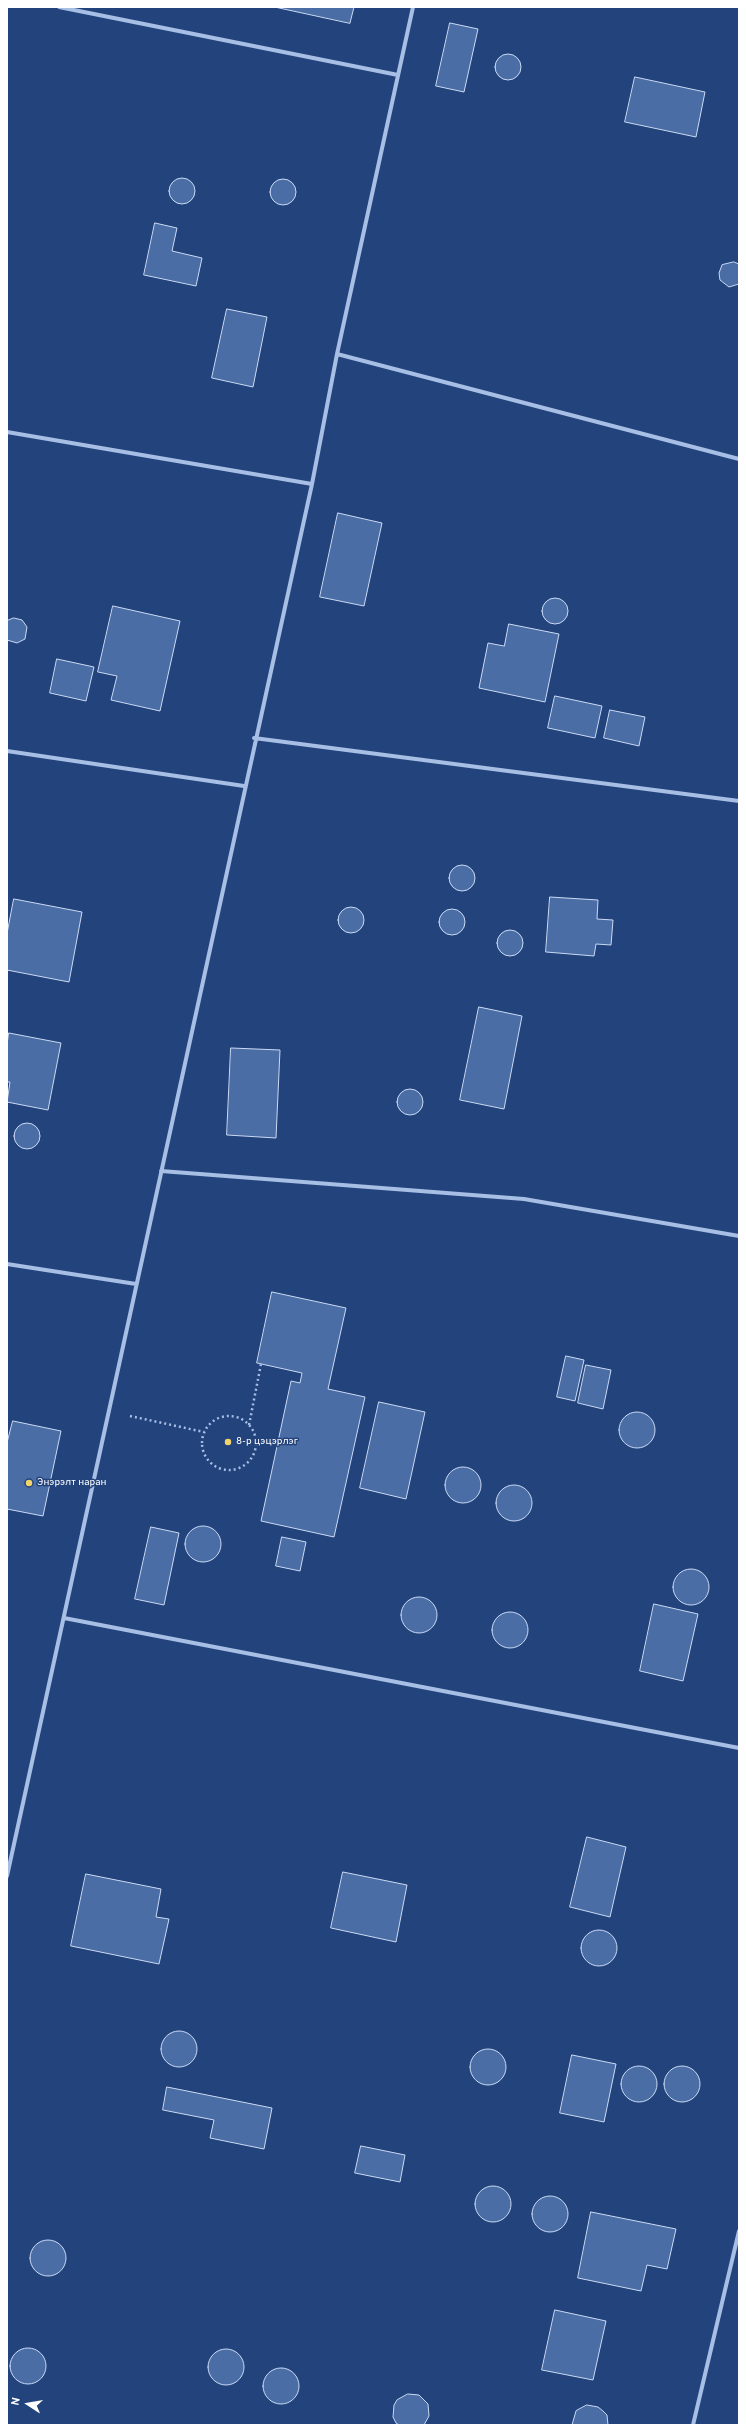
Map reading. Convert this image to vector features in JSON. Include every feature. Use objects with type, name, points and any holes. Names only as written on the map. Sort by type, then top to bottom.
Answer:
[{"type":"street","points":[[59,7],[398,75]]},
{"type":"street","points":[[7,1876],[110,1413],[136,1284],[254,738],[312,484],[337,354],[413,7]]},
{"type":"street","points":[[337,354],[739,459]]},
{"type":"street","points":[[7,432],[312,484]]},
{"type":"street","points":[[254,738],[739,801]]},
{"type":"street","points":[[7,751],[244,786]]},
{"type":"street","points":[[161,1171],[524,1199],[739,1236]]},
{"type":"street","points":[[7,1264],[136,1284]]},
{"type":"street","points":[[64,1618],[739,1748]]},
{"type":"street","points":[[693,2425],[739,2231]]},
{"type":"path","points":[[249,1425],[261,1364]]},
{"type":"path","points":[[110,1413],[204,1432]]},
{"type":"path","points":[[223,1417],[237,1417],[249,1425],[256,1437],[255,1451],[248,1463],[236,1470],[222,1470],[210,1462],[203,1450],[202,1439],[204,1432],[210,1424],[223,1417]]},
{"type":"building","points":[[275,7],[354,7],[350,23]]},
{"type":"building","points":[[450,23],[478,29],[464,92],[436,86]]},
{"type":"building","points":[[508,54],[517,58],[521,67],[517,76],[508,80],[499,76],[495,67],[499,58]]},
{"type":"building","points":[[635,77],[705,92],[696,137],[625,122]]},
{"type":"building","points":[[182,178],[191,182],[195,191],[191,200],[182,204],[173,200],[169,191],[173,182]]},
{"type":"building","points":[[283,179],[292,183],[296,192],[292,201],[283,205],[274,201],[270,192],[274,183]]},
{"type":"building","points":[[155,223],[177,228],[172,251],[202,258],[196,286],[144,275]]},
{"type":"building","points":[[734,262],[739,264],[739,284],[729,287],[720,280],[719,273],[722,265]]},
{"type":"building","points":[[227,309],[267,317],[253,387],[212,378]]},
{"type":"building","points":[[338,513],[382,523],[364,606],[320,597]]},
{"type":"building","points":[[555,598],[564,602],[568,611],[564,620],[555,624],[546,620],[542,611],[546,602]]},
{"type":"building","points":[[113,606],[180,621],[160,711],[111,700],[117,676],[98,672]]},
{"type":"building","points":[[14,618],[22,620],[27,627],[25,639],[17,643],[7,640],[7,621]]},
{"type":"building","points":[[509,624],[559,634],[545,702],[479,688],[488,643],[504,646]]},
{"type":"building","points":[[57,659],[94,667],[86,701],[50,693]]},
{"type":"building","points":[[555,696],[602,706],[595,738],[548,728]]},
{"type":"building","points":[[610,710],[645,717],[639,746],[604,738]]},
{"type":"building","points":[[462,865],[471,869],[475,878],[471,887],[462,891],[453,887],[449,878],[453,869]]},
{"type":"building","points":[[550,897],[598,900],[597,919],[613,920],[611,945],[596,944],[594,956],[546,952]]},
{"type":"building","points":[[14,899],[82,912],[69,982],[7,970],[7,934]]},
{"type":"building","points":[[351,907],[360,911],[364,920],[360,929],[351,933],[342,929],[338,920],[342,911]]},
{"type":"building","points":[[452,909],[461,913],[465,922],[461,931],[452,935],[443,931],[439,922],[443,913]]},
{"type":"building","points":[[510,930],[519,934],[523,943],[519,952],[510,956],[501,952],[497,943],[501,934]]},
{"type":"building","points":[[479,1007],[522,1016],[504,1109],[460,1100]]},
{"type":"building","points":[[9,1033],[61,1043],[48,1110],[7,1102],[10,1082],[7,1082],[7,1045]]},
{"type":"building","points":[[231,1048],[280,1050],[276,1138],[227,1135]]},
{"type":"building","points":[[410,1089],[419,1093],[423,1102],[419,1111],[410,1115],[401,1111],[397,1102],[401,1093]]},
{"type":"building","points":[[27,1123],[36,1127],[40,1136],[36,1145],[27,1149],[18,1145],[14,1136],[18,1127]]},
{"type":"building","points":[[272,1292],[346,1308],[328,1389],[365,1397],[334,1537],[261,1521],[291,1381],[300,1383],[302,1373],[257,1363]]},
{"type":"building","points":[[566,1356],[584,1360],[575,1401],[557,1397]]},
{"type":"building","points":[[586,1365],[611,1370],[603,1409],[578,1403]]},
{"type":"building","points":[[379,1402],[425,1412],[406,1499],[360,1488]]},
{"type":"building","points":[[641,1412],[650,1417],[654,1423],[654,1437],[650,1443],[641,1448],[633,1448],[624,1443],[620,1437],[619,1426],[624,1417],[630,1413]]},
{"type":"building","points":[[13,1421],[61,1431],[43,1516],[7,1509],[7,1443]]},
{"type":"building","points":[[467,1467],[476,1472],[480,1478],[480,1492],[476,1498],[467,1503],[459,1503],[450,1498],[446,1492],[445,1481],[450,1472],[456,1468]]},
{"type":"building","points":[[518,1485],[527,1490],[531,1496],[531,1510],[527,1516],[518,1521],[510,1521],[501,1516],[497,1510],[496,1499],[501,1490],[507,1486]]},
{"type":"building","points":[[207,1526],[216,1531],[220,1537],[220,1551],[216,1557],[207,1562],[199,1562],[190,1557],[186,1551],[185,1540],[190,1531],[196,1527]]},
{"type":"building","points":[[151,1527],[179,1533],[164,1605],[135,1599]]},
{"type":"building","points":[[282,1537],[306,1542],[300,1571],[276,1566]]},
{"type":"building","points":[[695,1569],[704,1574],[708,1580],[708,1594],[704,1600],[695,1605],[687,1605],[678,1600],[674,1594],[673,1583],[678,1574],[684,1570]]},
{"type":"building","points":[[423,1597],[432,1602],[436,1608],[436,1622],[432,1628],[423,1633],[415,1633],[406,1628],[402,1622],[401,1611],[406,1602],[412,1598]]},
{"type":"building","points":[[654,1604],[698,1614],[683,1681],[640,1671]]},
{"type":"building","points":[[514,1612],[523,1617],[527,1623],[527,1637],[523,1643],[514,1648],[506,1648],[497,1643],[493,1637],[492,1626],[497,1617],[503,1613]]},
{"type":"building","points":[[587,1837],[626,1847],[610,1917],[570,1907]]},
{"type":"building","points":[[343,1872],[407,1885],[396,1942],[331,1928]]},
{"type":"building","points":[[86,1874],[161,1889],[156,1917],[169,1919],[159,1964],[71,1946]]},
{"type":"building","points":[[603,1930],[612,1935],[616,1941],[616,1955],[612,1961],[603,1966],[595,1966],[586,1961],[582,1955],[581,1944],[586,1935],[592,1931]]},
{"type":"building","points":[[183,2031],[192,2036],[196,2042],[196,2056],[192,2062],[183,2067],[175,2067],[166,2062],[162,2056],[161,2045],[166,2036],[172,2032]]},
{"type":"building","points":[[492,2049],[501,2054],[505,2060],[505,2074],[501,2080],[492,2085],[484,2085],[475,2080],[471,2074],[470,2063],[475,2054],[481,2050]]},
{"type":"building","points":[[572,2055],[616,2064],[604,2122],[560,2113]]},
{"type":"building","points":[[643,2066],[652,2071],[656,2077],[656,2091],[652,2097],[643,2102],[635,2102],[626,2097],[622,2091],[621,2080],[626,2071],[632,2067]]},
{"type":"building","points":[[686,2066],[695,2071],[699,2077],[699,2091],[695,2097],[686,2102],[678,2102],[669,2097],[665,2091],[664,2080],[669,2071],[675,2067]]},
{"type":"building","points":[[167,2087],[272,2108],[264,2149],[210,2138],[214,2120],[163,2110]]},
{"type":"building","points":[[361,2146],[405,2155],[400,2182],[355,2173]]},
{"type":"building","points":[[497,2186],[506,2191],[510,2197],[510,2211],[506,2217],[497,2222],[489,2222],[480,2217],[476,2211],[475,2200],[480,2191],[486,2187]]},
{"type":"building","points":[[554,2196],[563,2201],[567,2207],[567,2221],[563,2227],[554,2232],[546,2232],[537,2227],[533,2221],[532,2210],[537,2201],[543,2197]]},
{"type":"building","points":[[591,2212],[676,2229],[667,2269],[647,2265],[641,2291],[578,2278]]},
{"type":"building","points":[[52,2240],[61,2245],[65,2251],[65,2265],[61,2271],[52,2276],[44,2276],[35,2271],[31,2265],[30,2254],[35,2245],[41,2241]]},
{"type":"building","points":[[555,2310],[606,2321],[593,2380],[542,2370]]},
{"type":"building","points":[[32,2348],[41,2353],[45,2359],[45,2373],[41,2379],[32,2384],[24,2384],[15,2379],[11,2373],[10,2362],[15,2353],[21,2349]]},
{"type":"building","points":[[230,2349],[239,2354],[243,2360],[243,2374],[239,2380],[230,2385],[222,2385],[213,2380],[209,2374],[208,2363],[213,2354],[219,2350]]},
{"type":"building","points":[[285,2368],[294,2373],[298,2379],[298,2393],[294,2399],[285,2404],[277,2404],[268,2399],[264,2393],[263,2382],[268,2373],[274,2369]]},
{"type":"building","points":[[408,2394],[419,2395],[428,2404],[429,2416],[424,2425],[399,2425],[396,2423],[393,2417],[394,2405],[397,2400]]},
{"type":"building","points":[[587,2405],[598,2407],[603,2411],[607,2415],[608,2425],[572,2425],[576,2411]]},
{"type":"place","name":"8-р цэцэрлэг","points":[[228,1442]]},
{"type":"place","name":"Энэрэлт наран","points":[[29,1483]]}]
